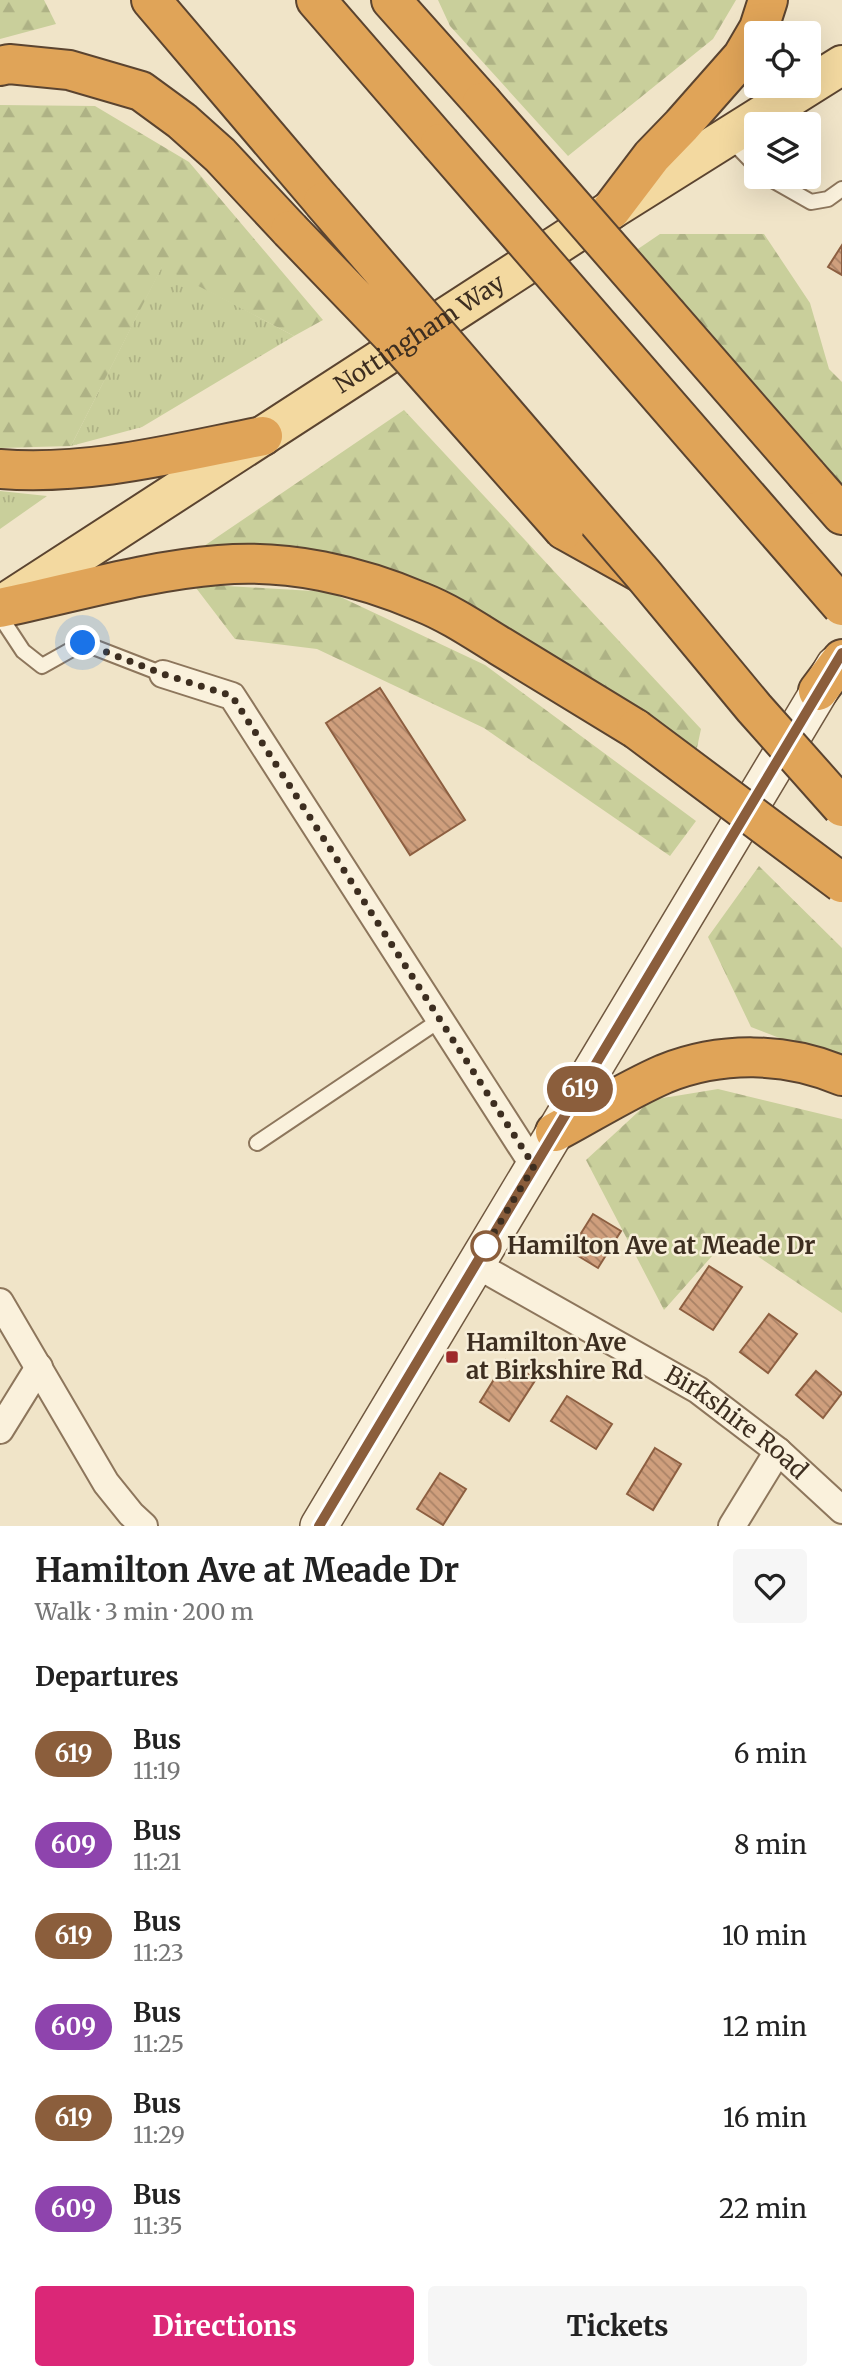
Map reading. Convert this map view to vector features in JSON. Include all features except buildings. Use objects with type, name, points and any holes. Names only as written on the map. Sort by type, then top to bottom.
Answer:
[{"type":"highway","points":[[150,0],[643,574],[754,708],[842,807]]},
{"type":"highway","points":[[316,0],[842,606]]},
{"type":"highway","points":[[611,210],[652,156],[742,57],[759,27],[768,0]]},
{"type":"highway","points":[[401,8],[842,515]]},
{"type":"highway","points":[[0,66],[69,70],[141,91],[182,121],[220,155],[394,338],[564,530],[643,574]]},
{"type":"highway","points":[[0,469],[80,469],[263,436]]},
{"type":"highway","points":[[807,475],[842,509]]},
{"type":"highway","points":[[0,607],[162,572],[220,565],[272,565],[316,570],[367,581],[422,602],[456,619],[636,729],[842,883]]},
{"type":"highway","points":[[818,691],[842,659]]},
{"type":"highway","points":[[555,1132],[664,1074],[703,1062],[744,1057],[780,1059],[825,1069],[842,1076]]},
{"type":"main road","name":"Nottingham Way","points":[[0,607],[611,210],[842,65]]},
{"type":"main road","points":[[319,1526],[842,653]]},
{"type":"street","points":[[163,674],[232,696],[534,1166]]},
{"type":"street","name":"Birkshire Road","points":[[475,1264],[698,1390],[778,1451],[842,1510]]},
{"type":"street","points":[[0,1302],[106,1483],[144,1526]]},
{"type":"street","points":[[0,1430],[39,1367]]},
{"type":"street","points":[[732,1526],[778,1451]]},
{"type":"lane","points":[[728,137],[744,154]]},
{"type":"lane","points":[[788,189],[811,202],[828,199],[841,191]]},
{"type":"lane","points":[[0,616],[23,651],[42,666],[83,643],[163,674]]},
{"type":"lane","points":[[257,1143],[440,1020]]},
{"type":"green space","points":[[0,0],[44,0],[56,24],[0,39]]},
{"type":"green space","points":[[438,0],[736,0],[713,39],[568,156],[450,26]]},
{"type":"green space","points":[[0,105],[95,106],[189,162],[323,320],[294,336],[162,267],[71,446],[0,448]]},
{"type":"green space","points":[[660,234],[764,234],[810,303],[829,369],[842,382],[842,486],[635,251]]},
{"type":"green space","points":[[162,266],[294,336],[142,427],[71,446]]},
{"type":"green space","points":[[404,410],[701,729],[695,757],[515,632],[344,555],[204,546]]},
{"type":"green space","points":[[0,491],[47,496],[0,529]]},
{"type":"green space","points":[[193,584],[330,592],[485,665],[696,821],[670,856],[484,728],[317,649],[235,639]]},
{"type":"green space","points":[[759,866],[842,948],[842,1062],[751,1027],[708,937]]},
{"type":"green space","points":[[718,1089],[842,1119],[842,1313],[729,1237],[664,1310],[586,1160],[651,1100]]},
{"type":"bus line","name":"619","points":[[319,1526],[842,653]]},
{"type":"place","name":"Hamilton Ave at Meade Dr","points":[[486,1246]]},
{"type":"place","name":"Hamilton Ave at Birkshire Rd","points":[[452,1357]]},
{"type":"route","points":[[83,643],[163,674],[232,696],[534,1166],[486,1246]]}]
